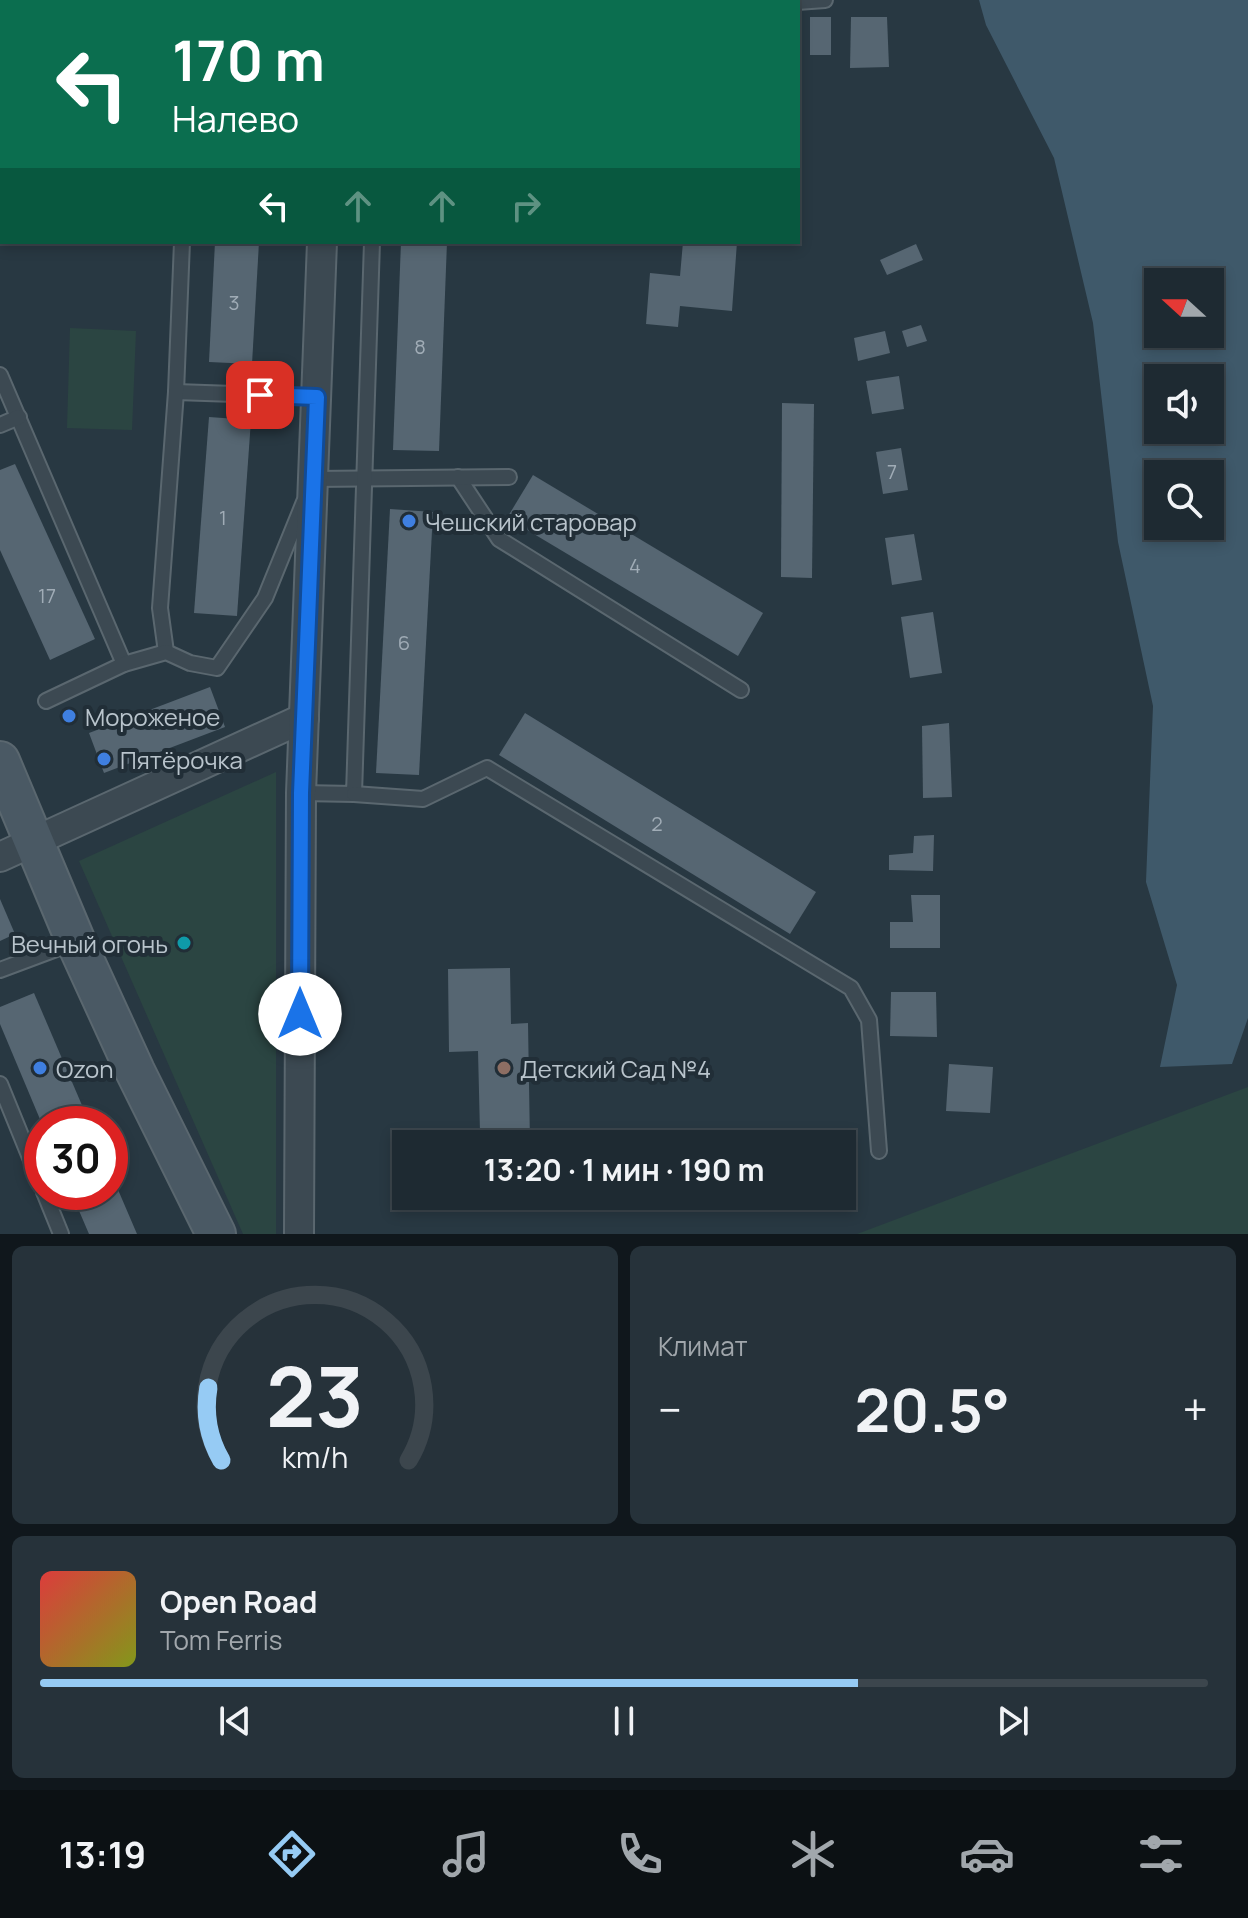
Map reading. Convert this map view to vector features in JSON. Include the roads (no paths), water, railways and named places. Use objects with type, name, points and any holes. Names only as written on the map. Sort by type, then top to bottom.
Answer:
[{"type":"street","points":[[299,1234],[301,793],[322,244]]},
{"type":"street","points":[[0,857],[304,718]]},
{"type":"street","points":[[0,761],[76,942],[135,1071],[216,1234]]},
{"type":"lane","points":[[800,2],[825,0]]},
{"type":"lane","points":[[166,652],[160,608],[176,392],[182,244]]},
{"type":"lane","points":[[354,794],[372,244]]},
{"type":"lane","points":[[0,375],[124,664]]},
{"type":"lane","points":[[176,392],[317,397]]},
{"type":"lane","points":[[0,425],[19,417]]},
{"type":"lane","points":[[458,477],[499,539],[741,690]]},
{"type":"lane","points":[[46,701],[124,664],[166,652],[190,663],[217,668],[265,598],[314,479],[509,477]]},
{"type":"lane","points":[[301,793],[423,799],[487,768],[851,988],[869,1020],[879,1151]]},
{"type":"lane","points":[[0,970],[76,942]]},
{"type":"lane","points":[[0,1084],[24,1143]]},
{"type":"lane","points":[[51,1210],[61,1234]]},
{"type":"water","points":[[979,0],[1248,0],[1248,1018],[1232,1064],[1160,1067],[1177,985],[1146,882],[1153,706],[1118,542],[1093,323],[1054,158],[986,25]]},
{"type":"place","name":"Чешский старовар","points":[[409,521]]},
{"type":"place","name":"Мороженое","points":[[69,716]]},
{"type":"place","name":"Пятёрочка","points":[[104,759]]},
{"type":"place","name":"Вечный огонь","points":[[184,943]]},
{"type":"place","name":"Ozon","points":[[40,1068]]},
{"type":"place","name":"Детский Сад №4","points":[[504,1068]]}]
